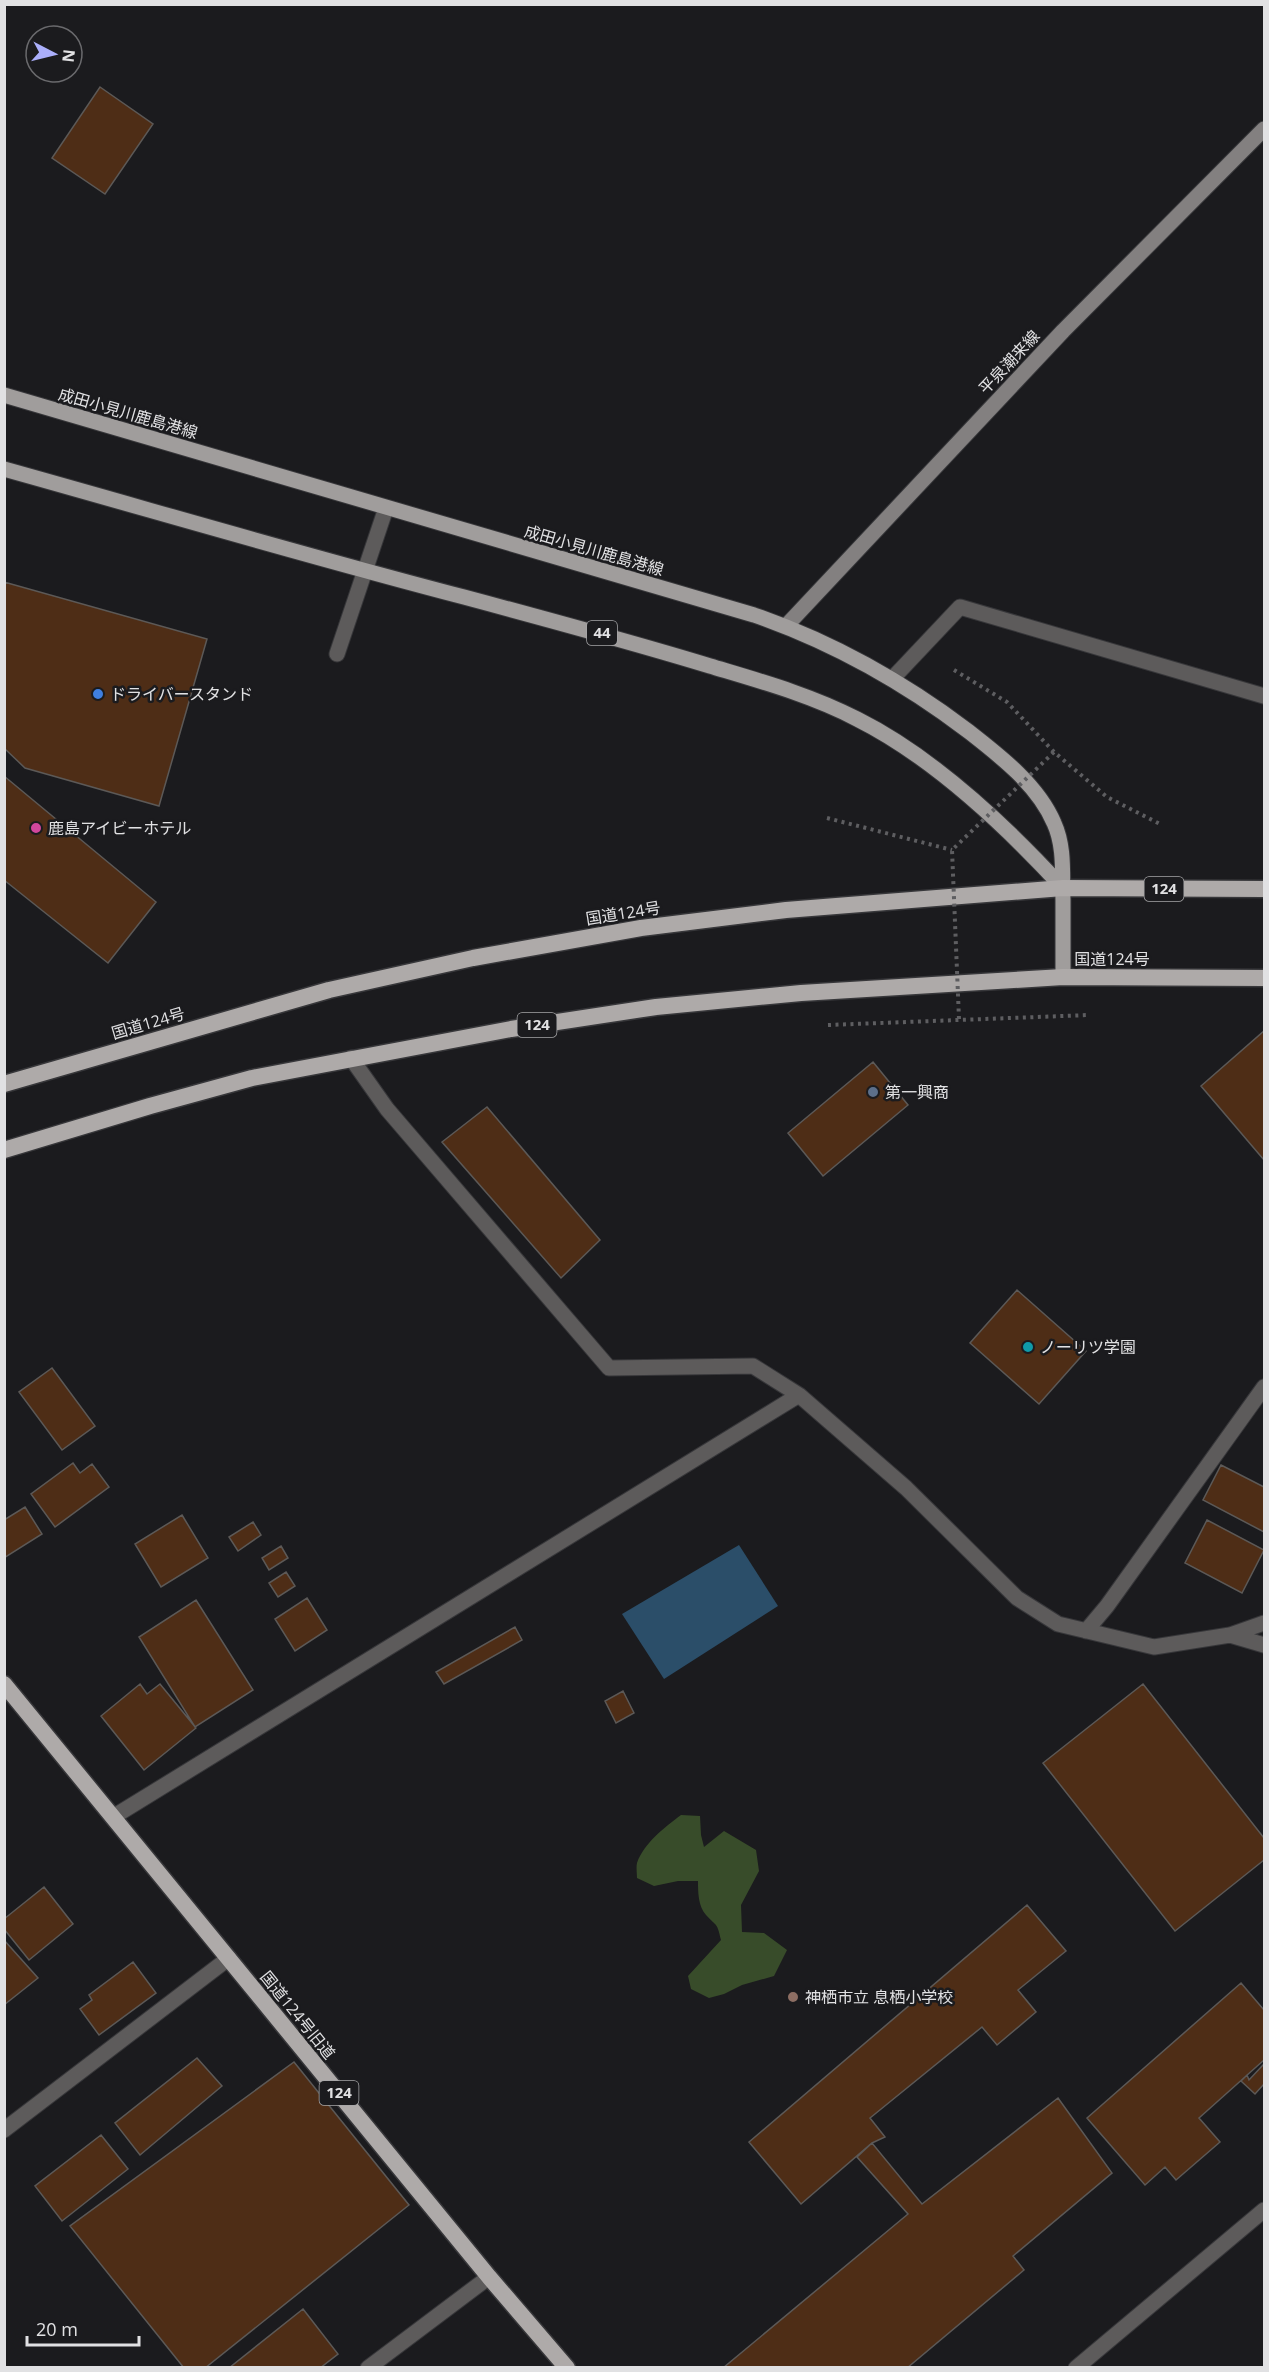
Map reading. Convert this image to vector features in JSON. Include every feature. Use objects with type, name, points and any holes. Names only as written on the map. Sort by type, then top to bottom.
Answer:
[{"type":"highway","name":"国道124号","points":[[4,1084],[329,990],[484,956],[641,928],[786,910],[1062,888],[1264,889]]},
{"type":"highway","name":"国道124号","points":[[4,1150],[252,1078],[512,1029],[656,1007],[801,993],[1063,977],[1264,978]]},
{"type":"highway","name":"国道124号旧道","points":[[4,1684],[489,2277],[567,2367]]},
{"type":"main road","name":"平泉潮来線","points":[[786,626],[1063,331],[1264,129]]},
{"type":"main road","name":"成田小見川鹿島港線","points":[[4,395],[786,626],[828,643],[930,702],[987,746],[1016,772],[1040,800],[1054,823],[1063,861],[1063,977]]},
{"type":"main road","name":"44","points":[[4,469],[365,571],[615,637],[753,679],[825,704],[897,742],[939,773],[1017,839],[1062,888]]},
{"type":"street","points":[[337,654],[386,508]]},
{"type":"street","points":[[892,679],[960,607],[1264,696]]},
{"type":"street","points":[[351,1058],[387,1109],[609,1368],[753,1366],[799,1395],[906,1488],[1017,1598],[1058,1624],[1154,1647],[1230,1635],[1264,1623]]},
{"type":"street","points":[[1086,1631],[1107,1606],[1264,1387]]},
{"type":"street","points":[[113,1817],[799,1395]]},
{"type":"street","points":[[1230,1635],[1264,1645]]},
{"type":"street","points":[[4,2130],[229,1959]]},
{"type":"street","points":[[1076,2367],[1264,2210]]},
{"type":"street","points":[[368,2367],[489,2277]]},
{"type":"path","points":[[954,670],[1007,702],[1054,752],[1107,797],[1161,825]]},
{"type":"path","points":[[959,1019],[952,850],[1054,752]]},
{"type":"path","points":[[827,818],[952,850]]},
{"type":"path","points":[[828,1025],[1089,1015]]},
{"type":"green space","points":[[681,1815],[700,1816],[704,1847],[724,1831],[756,1850],[759,1871],[741,1905],[742,1932],[764,1933],[787,1950],[774,1976],[709,1998],[691,1989],[688,1976],[721,1940],[715,1923],[701,1907],[698,1881],[678,1881],[654,1886],[637,1878],[637,1863],[640,1856],[662,1830]]},
{"type":"water","points":[[739,1545],[778,1606],[664,1679],[622,1614]]},
{"type":"building","points":[[100,87],[153,124],[105,194],[52,158]]},
{"type":"building","name":"ドライバースタンド","points":[[4,582],[207,639],[159,806],[25,768],[4,748]]},
{"type":"building","name":"鹿島アイビーホテル","points":[[4,776],[156,902],[108,963],[4,880]]},
{"type":"building","points":[[1264,1031],[1264,1160],[1201,1086]]},
{"type":"building","points":[[873,1062],[908,1105],[823,1176],[788,1133]]},
{"type":"building","points":[[487,1107],[600,1240],[561,1278],[442,1142]]},
{"type":"building","name":"ノーリツ学園","points":[[1017,1290],[1086,1351],[1039,1404],[970,1343]]},
{"type":"building","points":[[52,1368],[95,1426],[62,1450],[19,1392]]},
{"type":"building","points":[[73,1463],[80,1473],[92,1464],[109,1487],[55,1527],[31,1494]]},
{"type":"building","points":[[1221,1465],[1264,1487],[1264,1532],[1203,1500]]},
{"type":"building","points":[[25,1507],[42,1534],[4,1558],[4,1520]]},
{"type":"building","points":[[182,1515],[208,1558],[161,1587],[135,1544]]},
{"type":"building","points":[[1207,1520],[1264,1550],[1242,1593],[1185,1563]]},
{"type":"building","points":[[253,1522],[261,1535],[238,1551],[229,1537]]},
{"type":"building","points":[[281,1546],[288,1558],[269,1570],[262,1558]]},
{"type":"building","points":[[286,1572],[295,1586],[278,1597],[269,1583]]},
{"type":"building","points":[[307,1598],[327,1630],[295,1651],[275,1619]]},
{"type":"building","points":[[196,1600],[253,1690],[195,1727],[139,1637]]},
{"type":"building","points":[[515,1627],[522,1640],[444,1684],[436,1672]]},
{"type":"building","points":[[140,1684],[147,1694],[160,1684],[196,1728],[144,1770],[101,1716]]},
{"type":"building","points":[[1143,1684],[1264,1838],[1264,1860],[1175,1931],[1043,1763]]},
{"type":"building","points":[[623,1691],[634,1713],[616,1723],[605,1701]]},
{"type":"building","points":[[44,1887],[73,1924],[29,1960],[4,1929],[4,1919]]},
{"type":"building","points":[[1027,1905],[1066,1951],[1018,1990],[1036,2012],[997,2045],[982,2027],[870,2118],[885,2137],[872,2143],[801,2204],[749,2142]]},
{"type":"building","points":[[4,1940],[38,1978],[4,2005]]},
{"type":"building","points":[[133,1962],[156,1993],[99,2035],[80,2009],[92,2000],[89,1995]]},
{"type":"building","points":[[1241,1983],[1264,2010],[1264,2060],[1199,2118],[1220,2142],[1176,2180],[1165,2167],[1145,2185],[1087,2118]]},
{"type":"building","points":[[197,2058],[222,2086],[140,2155],[115,2123]]},
{"type":"building","points":[[294,2062],[409,2205],[205,2368],[184,2368],[70,2226]]},
{"type":"building","points":[[1264,2064],[1264,2084],[1255,2094],[1241,2081],[1247,2075],[1249,2080]]},
{"type":"building","points":[[1058,2098],[1112,2173],[1013,2256],[1024,2270],[907,2368],[723,2368],[908,2214],[857,2157],[872,2143],[922,2204]]},
{"type":"building","points":[[101,2135],[128,2169],[62,2221],[35,2186]]},
{"type":"building","points":[[303,2309],[338,2354],[320,2368],[229,2368]]},
{"type":"place","name":"ドライバースタンド","points":[[98,694]]},
{"type":"place","name":"鹿島アイビーホテル","points":[[36,828]]},
{"type":"place","name":"第一興商","points":[[873,1092]]},
{"type":"place","name":"ノーリツ学園","points":[[1028,1347]]},
{"type":"place","name":"神栖市立 息栖小学校","points":[[793,1997]]}]
